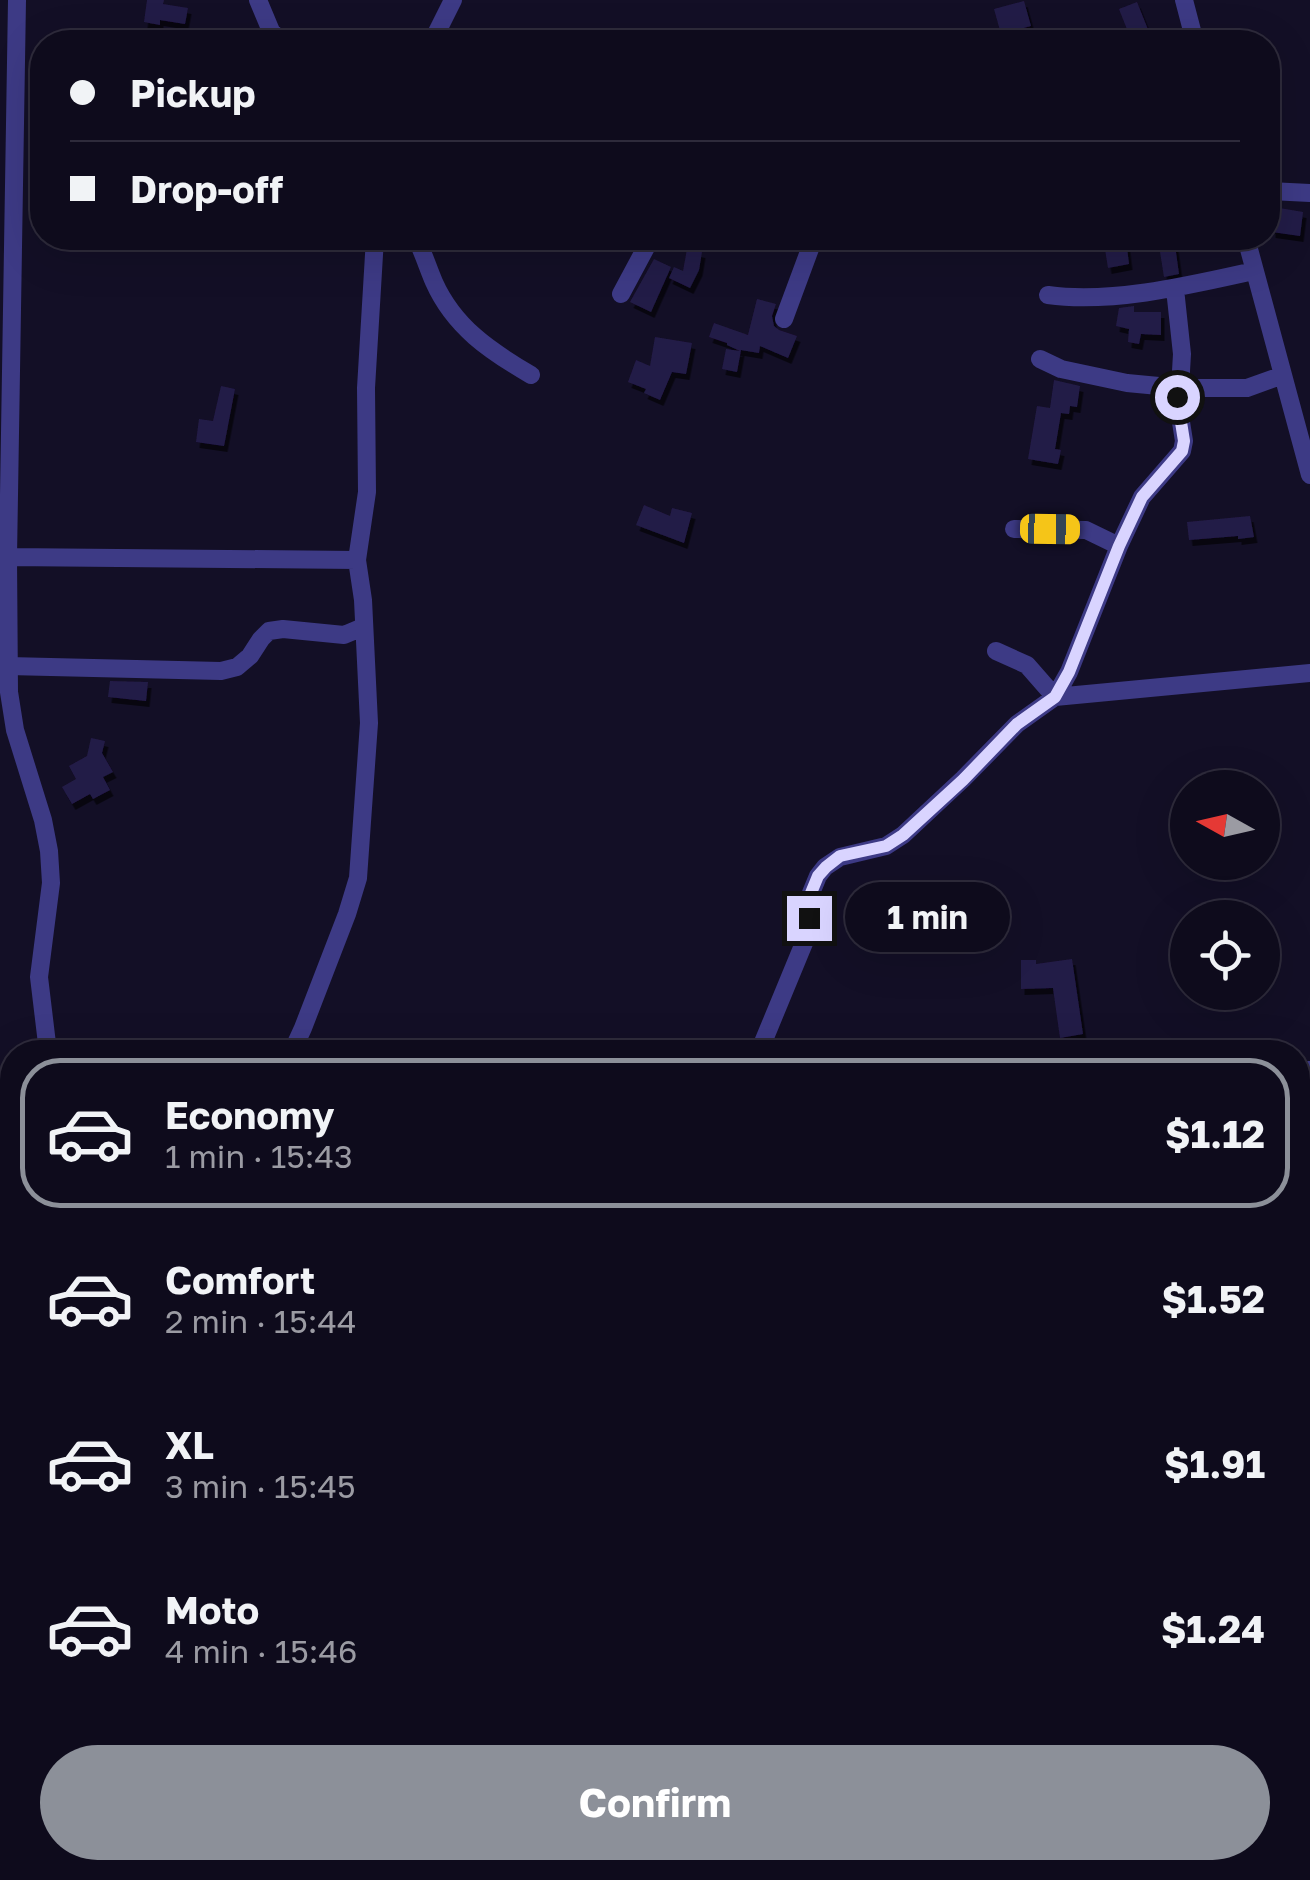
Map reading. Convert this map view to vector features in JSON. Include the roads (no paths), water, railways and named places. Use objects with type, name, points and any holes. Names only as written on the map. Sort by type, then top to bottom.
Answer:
[{"type":"street","points":[[17,0],[5,562],[9,692],[15,730],[49,852],[51,883],[39,977],[47,1040]]},
{"type":"street","points":[[258,0],[271,30]]},
{"type":"street","points":[[440,30],[452,0]]},
{"type":"street","points":[[1184,0],[1191,30]]},
{"type":"street","points":[[1280,191],[1310,194]]},
{"type":"street","points":[[298,1040],[358,878],[369,723],[358,560],[367,492],[366,388],[374,250]]},
{"type":"street","points":[[421,250],[435,285],[467,331],[530,374]]},
{"type":"street","points":[[622,294],[645,250]]},
{"type":"street","points":[[784,319],[806,250]]},
{"type":"street","points":[[1249,250],[1310,475]]},
{"type":"street","points":[[1048,294],[1071,298],[1174,289],[1254,271]]},
{"type":"street","points":[[764,1040],[804,942],[811,893],[818,876],[840,856],[886,846],[903,835],[1017,724],[1055,697],[1069,672],[1142,497],[1182,451],[1177,397],[1182,354],[1174,289]]},
{"type":"street","points":[[1040,360],[1061,369],[1126,383],[1180,388],[1247,388],[1282,376]]},
{"type":"street","points":[[1014,529],[1086,530],[1119,546]]},
{"type":"street","points":[[5,562],[358,560]]},
{"type":"street","points":[[8,666],[221,671],[238,667],[269,632],[282,629],[344,635],[364,627]]},
{"type":"street","points":[[996,651],[1028,665],[1055,697]]},
{"type":"street","points":[[1055,697],[1310,673]]}]
